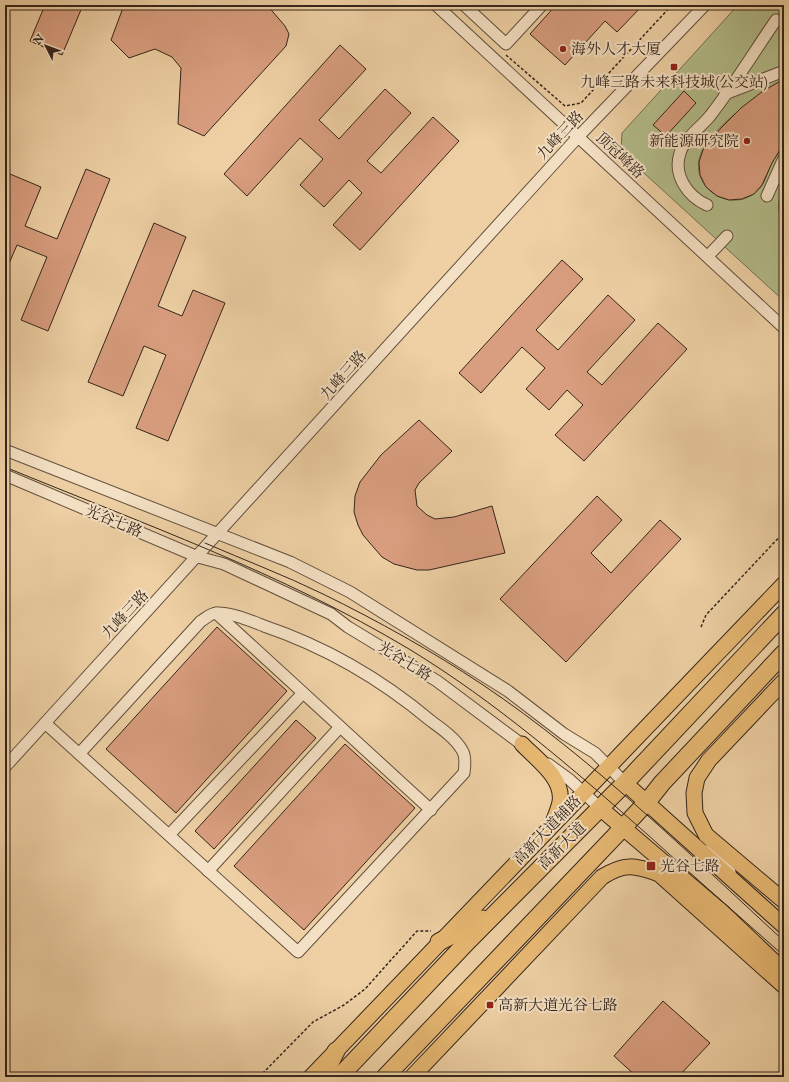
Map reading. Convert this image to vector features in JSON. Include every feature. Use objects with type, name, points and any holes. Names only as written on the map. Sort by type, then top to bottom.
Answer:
[{"type":"highway","name":"高新大道","points":[[339,1077],[497,912],[625,783],[784,614]]},
{"type":"highway","name":"高新大道","points":[[385,1077],[647,802],[662,783],[784,654]]},
{"type":"highway","points":[[706,696],[726,715]]},
{"type":"highway","points":[[445,936],[497,912]]},
{"type":"highway","points":[[323,1077],[336,1051]]},
{"type":"main road","name":"高新大道辅路","points":[[311,1077],[784,584]]},
{"type":"main road","points":[[784,681],[709,760],[697,778],[694,793],[695,814],[706,835],[784,901]]},
{"type":"main road","points":[[522,744],[553,776],[559,787],[560,802],[553,824]]},
{"type":"main road","name":"光谷七路","points":[[625,783],[784,926]]},
{"type":"main road","name":"光谷七路","points":[[600,808],[722,912],[784,971]]},
{"type":"main road","points":[[556,898],[588,876],[615,869],[629,866],[645,869],[659,874],[784,986]]},
{"type":"main road","points":[[411,1077],[602,877],[615,869]]},
{"type":"main road","points":[[411,1077],[438,1021]]},
{"type":"street","name":"顶冠峰路","points":[[436,5],[784,328]]},
{"type":"street","points":[[464,5],[506,44],[542,5]]},
{"type":"street","name":"九峰三路","points":[[5,767],[198,557],[578,137],[705,5]]},
{"type":"street","points":[[707,205],[697,201],[683,184],[678,164],[679,154],[682,147],[710,116],[776,20]]},
{"type":"street","points":[[725,94],[784,71]]},
{"type":"street","points":[[767,196],[784,158]]},
{"type":"street","points":[[708,256],[727,236]]},
{"type":"street","name":"光谷七路","points":[[5,450],[218,535],[290,562],[350,592],[508,691],[564,734],[595,753],[625,783]]},
{"type":"street","name":"光谷七路","points":[[5,475],[198,557],[224,564],[331,614],[348,627],[437,682],[570,780],[600,808]]},
{"type":"street","points":[[45,723],[79,754],[169,835],[208,871],[298,952],[464,773],[465,762],[463,750],[453,739],[405,699],[366,672],[319,647],[239,617],[216,613],[201,621],[79,754]]},
{"type":"street","points":[[216,613],[430,810]]},
{"type":"street","points":[[169,835],[303,693]]},
{"type":"street","points":[[208,871],[340,727]]},
{"type":"street","points":[[706,835],[736,883]]},
{"type":"street","points":[[645,869],[668,871],[685,882]]},
{"type":"street","points":[[722,912],[741,946]]},
{"type":"path","points":[[501,50],[565,106],[581,104],[672,5]]},
{"type":"path","points":[[701,627],[706,615],[784,532]]},
{"type":"path","points":[[259,1077],[313,1022],[344,1006],[365,990],[417,931],[445,936]]},
{"type":"green space","points":[[738,5],[784,5],[784,79],[749,102],[713,135],[700,156],[698,168],[706,187],[714,194],[724,199],[735,200],[746,198],[762,186],[774,158],[784,143],[785,179],[779,202],[779,211],[784,221],[784,301],[621,152],[622,133]]},
{"type":"building","points":[[45,5],[83,5],[62,55],[30,41]]},
{"type":"building","points":[[124,5],[267,5],[285,26],[289,34],[286,46],[204,136],[178,124],[181,68],[172,57],[155,49],[129,58],[111,40]]},
{"type":"building","name":"海外人才大厦","points":[[556,5],[643,5],[617,32],[605,21],[565,65],[530,34]]},
{"type":"building","points":[[340,45],[366,69],[319,120],[339,139],[385,89],[411,113],[367,161],[381,173],[433,117],[459,141],[360,250],[333,225],[362,193],[349,180],[324,207],[300,185],[323,159],[300,138],[247,196],[224,174]]},
{"type":"building","name":"新能源研究院","points":[[784,79],[784,143],[772,163],[762,185],[754,194],[742,199],[729,200],[717,196],[706,187],[700,175],[699,162],[703,150],[721,128],[741,108],[763,91]]},
{"type":"building","points":[[684,91],[696,103],[666,136],[653,125]]},
{"type":"building","points":[[86,169],[110,179],[48,331],[21,320],[47,257],[17,245],[5,273],[5,188],[10,174],[41,187],[25,226],[57,239]]},
{"type":"building","points":[[154,223],[186,237],[158,306],[182,316],[193,290],[225,303],[168,441],[136,428],[166,355],[144,346],[123,396],[88,382]]},
{"type":"building","points":[[562,260],[583,279],[536,330],[558,350],[608,295],[635,320],[587,372],[602,385],[658,323],[687,349],[584,461],[555,435],[583,405],[567,390],[549,410],[526,389],[545,368],[522,347],[481,393],[459,373]]},
{"type":"building","points":[[419,420],[452,451],[419,483],[415,490],[417,506],[427,515],[435,519],[454,517],[492,506],[505,553],[429,570],[417,570],[394,564],[382,557],[363,535],[354,512],[355,496],[360,482],[381,455]]},
{"type":"building","points":[[597,496],[622,520],[591,553],[611,573],[660,520],[681,539],[566,662],[500,599]]},
{"type":"building","points":[[217,627],[287,691],[176,813],[106,749]]},
{"type":"building","points":[[296,720],[316,738],[214,849],[195,831]]},
{"type":"building","points":[[345,744],[415,808],[304,930],[234,866]]},
{"type":"building","points":[[663,1001],[710,1043],[678,1077],[637,1077],[614,1056]]},
{"type":"tram line","points":[[5,467],[210,550],[311,596],[361,622],[441,669],[503,713],[591,785],[784,956]]},
{"type":"tram line","points":[[205,543],[294,580],[344,604],[424,648],[483,685],[524,714],[601,775],[675,840],[784,941]]},
{"type":"place","name":"海外人才大厦","points":[[563,49]]},
{"type":"place","name":"九峰三路未来科技城(公交站)","points":[[674,67]]},
{"type":"place","name":"新能源研究院","points":[[747,141]]},
{"type":"place","name":"光谷七路","points":[[651,866]]},
{"type":"place","name":"高新大道光谷七路","points":[[490,1005]]}]
